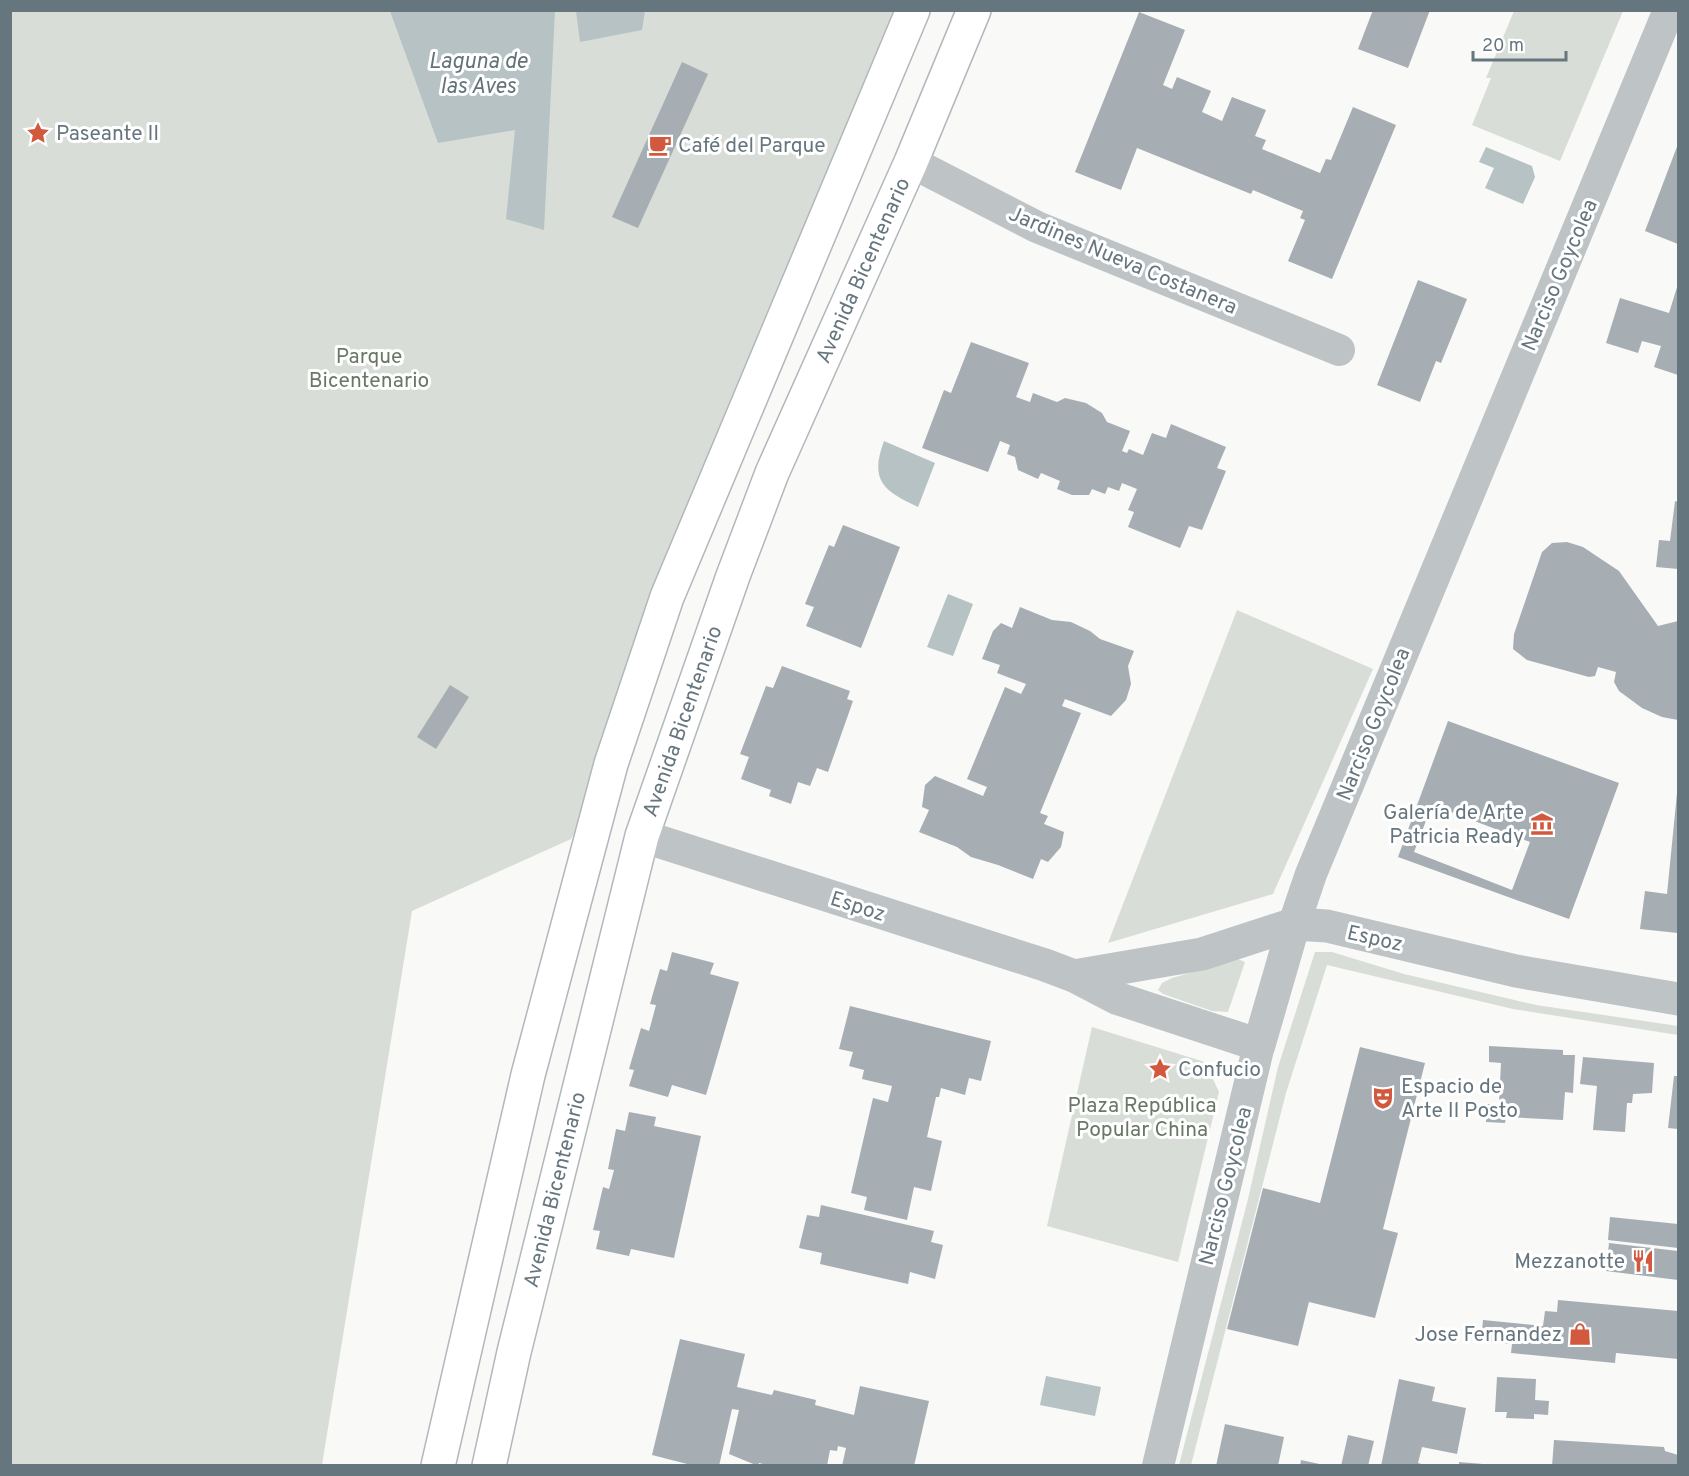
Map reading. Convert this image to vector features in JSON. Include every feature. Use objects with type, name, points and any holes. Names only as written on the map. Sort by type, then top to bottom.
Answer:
[{"type":"main road","points":[[438,1466],[528,1075],[614,754],[667,597],[914,10]]},
{"type":"main road","name":"Avenida Bicentenario","points":[[489,1466],[514,1352],[642,836],[733,576],[772,473],[911,162],[974,10]]},
{"type":"street","name":"Narciso Goycolea","points":[[1158,1466],[1259,1045],[1293,924],[1315,863],[1669,10]]},
{"type":"street","name":"Jardines Nueva Costanera","points":[[911,162],[1037,227],[1339,350]]},
{"type":"street","name":"Espoz","points":[[642,836],[1074,976],[1116,998],[1259,1045]]},
{"type":"street","name":"Espoz","points":[[1074,976],[1202,954],[1293,924],[1327,926],[1516,971],[1678,999]]},
{"type":"green space","name":"Parque Bicentenario","points":[[11,11],[902,11],[580,823],[571,839],[412,911],[322,1465],[11,1465]]},
{"type":"green space","points":[[1514,11],[1623,11],[1560,161],[1472,125],[1491,78],[1486,78]]},
{"type":"green space","points":[[1237,610],[1373,669],[1273,894],[1108,943]]},
{"type":"green space","points":[[1315,952],[1332,952],[1404,974],[1536,1005],[1678,1026],[1678,1035],[1513,1009],[1327,965],[1286,1093],[1191,1465],[1179,1465],[1248,1199],[1278,1067]]},
{"type":"green space","points":[[1238,959],[1245,962],[1228,1012],[1212,1011],[1163,994],[1158,990],[1162,983],[1172,978]]},
{"type":"green space","name":"Plaza República Popular China","points":[[1092,1027],[1205,1062],[1219,1092],[1178,1262],[1047,1226]]},
{"type":"water","name":"Laguna de las Aves","points":[[390,11],[555,11],[544,230],[506,219],[515,130],[438,143]]},
{"type":"water","name":"Laguna de las Aves","points":[[576,11],[645,11],[642,30],[580,42]]},
{"type":"water","points":[[1486,147],[1532,166],[1535,177],[1523,204],[1485,188],[1494,168],[1479,162]]},
{"type":"water","points":[[884,441],[935,463],[918,507],[896,496],[883,483],[878,466]]},
{"type":"water","points":[[948,594],[973,604],[953,656],[927,647]]},
{"type":"water","points":[[1046,1376],[1101,1387],[1095,1416],[1040,1405]]},
{"type":"building","points":[[1373,10],[1430,10],[1408,68],[1358,49]]},
{"type":"building","points":[[1139,12],[1185,30],[1163,85],[1172,89],[1177,77],[1211,91],[1202,112],[1222,121],[1232,97],[1266,110],[1255,136],[1266,140],[1262,149],[1320,173],[1326,159],[1331,160],[1353,107],[1396,125],[1332,279],[1288,261],[1305,220],[1300,218],[1303,211],[1253,190],[1251,194],[1137,148],[1121,190],[1075,172]]},
{"type":"building","name":"Café del Parque","points":[[682,62],[708,74],[638,228],[612,217]]},
{"type":"building","points":[[1678,144],[1678,244],[1645,231]]},
{"type":"building","points":[[1418,280],[1467,299],[1441,363],[1436,361],[1420,402],[1377,385]]},
{"type":"building","points":[[1678,284],[1678,375],[1654,367],[1661,346],[1642,341],[1638,353],[1606,343],[1620,298],[1669,313]]},
{"type":"building","points":[[971,342],[1029,363],[1016,397],[1030,402],[1033,393],[1057,402],[1065,398],[1086,403],[1102,413],[1107,422],[1130,431],[1122,451],[1127,453],[1129,449],[1143,455],[1152,433],[1166,438],[1171,424],[1226,447],[1217,468],[1226,471],[1202,530],[1189,526],[1180,548],[1128,527],[1134,512],[1128,510],[1137,489],[1122,483],[1119,491],[1108,487],[1105,494],[1092,489],[1089,495],[1072,495],[1057,489],[1060,481],[1041,473],[1038,479],[1018,470],[1015,457],[1007,454],[1010,445],[1000,441],[988,472],[922,448],[944,390],[951,393]]},
{"type":"building","points":[[1675,501],[1678,502],[1678,569],[1656,567],[1659,540],[1670,541]]},
{"type":"building","points":[[843,525],[900,547],[861,648],[806,626],[814,607],[805,604],[829,545],[834,547]]},
{"type":"building","points":[[1567,542],[1583,547],[1619,571],[1658,626],[1678,621],[1678,720],[1662,717],[1642,708],[1619,691],[1614,682],[1616,672],[1598,667],[1595,676],[1589,677],[1527,660],[1513,649],[1514,634],[1542,552],[1552,543]]},
{"type":"building","points":[[1020,607],[1052,620],[1071,622],[1090,631],[1100,639],[1134,651],[1128,666],[1131,684],[1126,700],[1111,716],[1065,699],[1062,706],[1081,713],[1040,813],[1048,816],[1044,824],[1064,832],[1061,847],[1048,862],[1041,859],[1033,879],[971,857],[957,847],[919,832],[929,810],[922,807],[925,785],[935,776],[983,796],[987,787],[967,779],[1005,687],[1021,694],[1026,684],[997,673],[1000,665],[982,659],[993,631],[1001,623],[1012,628]]},
{"type":"building","points":[[782,666],[850,691],[847,699],[853,701],[828,772],[817,768],[810,786],[798,782],[791,804],[769,796],[771,790],[741,779],[749,757],[740,754],[766,686],[773,688]]},
{"type":"building","points":[[450,685],[469,697],[436,749],[417,737]]},
{"type":"building","name":"Galería de Arte Patricia Ready","points":[[1448,721],[1619,783],[1569,919],[1398,857]],"holes":[[[1432,805],[1530,842],[1512,890],[1414,852]]]},
{"type":"building","points":[[1677,793],[1678,933],[1640,929],[1645,891],[1667,894]]},
{"type":"building","points":[[672,952],[714,963],[710,974],[739,982],[706,1095],[672,1085],[668,1097],[629,1086],[634,1070],[629,1069],[641,1028],[649,1031],[656,1005],[650,1004],[660,969],[667,971]]},
{"type":"building","points":[[850,1006],[991,1041],[981,1081],[969,1078],[965,1095],[941,1088],[939,1097],[936,1097],[927,1137],[942,1141],[931,1191],[914,1187],[907,1220],[864,1210],[867,1197],[851,1193],[873,1098],[888,1102],[892,1086],[862,1079],[864,1070],[849,1066],[853,1052],[839,1049]]},
{"type":"building","points":[[1489,1046],[1563,1050],[1563,1055],[1575,1055],[1573,1093],[1565,1092],[1563,1120],[1506,1117],[1505,1123],[1486,1122],[1486,1104],[1499,1104],[1501,1063],[1489,1062]]},
{"type":"building","points":[[1360,1047],[1425,1063],[1383,1229],[1398,1233],[1375,1318],[1309,1302],[1298,1346],[1227,1329],[1263,1188],[1320,1203]]},
{"type":"building","points":[[1583,1057],[1654,1063],[1652,1093],[1633,1094],[1632,1103],[1627,1103],[1625,1132],[1593,1130],[1597,1086],[1580,1084]]},
{"type":"building","points":[[1674,1076],[1678,1076],[1678,1129],[1668,1128]]},
{"type":"building","points":[[629,1112],[656,1117],[654,1126],[701,1136],[674,1258],[631,1249],[629,1256],[596,1249],[600,1231],[593,1230],[603,1187],[609,1189],[614,1170],[608,1169],[616,1129],[625,1131]]},
{"type":"building","points":[[821,1205],[934,1231],[931,1242],[943,1245],[935,1279],[910,1272],[908,1284],[820,1264],[822,1253],[799,1248],[807,1215],[819,1217]]},
{"type":"building","points":[[1610,1217],[1678,1224],[1678,1248],[1608,1240]]},
{"type":"building","name":"Mezzanotte","points":[[1609,1243],[1678,1251],[1678,1280],[1606,1271]]},
{"type":"building","name":"Jose Fernandez","points":[[1558,1300],[1678,1311],[1678,1359],[1616,1353],[1615,1363],[1511,1353],[1512,1344],[1481,1341],[1483,1320],[1543,1326],[1545,1311],[1557,1312]]},
{"type":"building","points":[[680,1339],[745,1354],[737,1387],[772,1395],[774,1390],[816,1400],[815,1405],[854,1415],[860,1386],[929,1401],[914,1466],[842,1466],[846,1448],[838,1446],[837,1451],[830,1450],[827,1466],[772,1466],[759,1463],[758,1466],[729,1454],[739,1410],[732,1409],[719,1466],[695,1466],[652,1455]]},
{"type":"building","points":[[1497,1377],[1536,1379],[1535,1400],[1549,1401],[1548,1415],[1534,1414],[1534,1419],[1506,1418],[1507,1412],[1495,1412]]},
{"type":"building","points":[[1399,1379],[1435,1387],[1432,1401],[1466,1408],[1457,1454],[1422,1447],[1418,1463],[1428,1466],[1381,1466]]},
{"type":"building","points":[[1225,1424],[1284,1437],[1278,1466],[1216,1466]]},
{"type":"building","points":[[1348,1435],[1374,1441],[1368,1466],[1341,1466]]},
{"type":"building","points":[[1554,1440],[1664,1447],[1665,1451],[1678,1455],[1678,1466],[1552,1466]]},
{"type":"building","points":[[1301,1460],[1324,1465],[1324,1466],[1300,1466]]},
{"type":"building","points":[[1459,1462],[1483,1464],[1483,1466],[1459,1466]]},
{"type":"place","name":"Paseante II","points":[[38,133]]},
{"type":"place","name":"Café del Parque","points":[[660,145]]},
{"type":"place","name":"Galería de Arte Patricia Ready","points":[[1542,824]]},
{"type":"place","name":"Confucio","points":[[1160,1069]]},
{"type":"place","name":"Espacio de Arte Il Posto","points":[[1383,1098]]},
{"type":"place","name":"Mezzanotte","points":[[1643,1261]]},
{"type":"place","name":"Jose Fernandez","points":[[1580,1334]]}]
